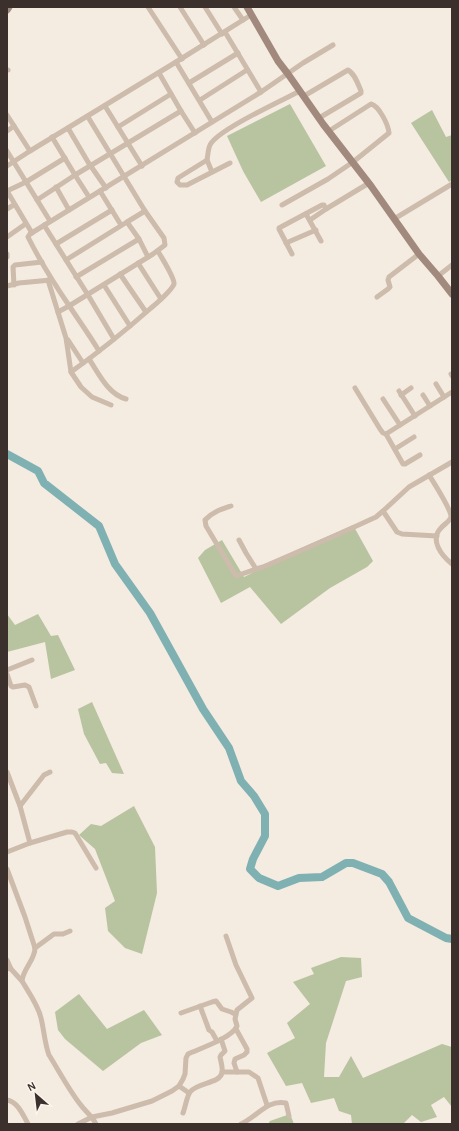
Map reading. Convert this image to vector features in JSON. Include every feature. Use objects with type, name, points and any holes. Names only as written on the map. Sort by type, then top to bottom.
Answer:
[{"type":"street","points":[[148,7],[182,58]]},
{"type":"street","points":[[180,7],[204,45]]},
{"type":"street","points":[[205,7],[238,53],[261,92]]},
{"type":"street","points":[[234,7],[243,20]]},
{"type":"street","points":[[247,7],[278,61],[319,118],[369,183],[419,254],[452,294]]},
{"type":"street","points":[[7,166],[251,15]]},
{"type":"street","points":[[99,351],[51,280],[28,238],[31,233],[142,166],[261,92],[303,63],[334,45]]},
{"type":"street","points":[[189,83],[238,53]]},
{"type":"street","points":[[176,62],[212,122]]},
{"type":"street","points":[[200,100],[247,70]]},
{"type":"street","points":[[212,172],[207,160],[210,145],[219,135],[235,124],[302,94],[348,70],[351,70],[361,91],[360,94],[319,118]]},
{"type":"street","points":[[159,73],[195,133]]},
{"type":"street","points":[[118,127],[171,94]]},
{"type":"street","points":[[282,205],[328,179],[353,162],[388,133],[387,123],[376,106],[371,104],[329,131]]},
{"type":"street","points":[[105,106],[142,166]]},
{"type":"street","points":[[37,200],[75,175],[129,144],[181,111]]},
{"type":"street","points":[[7,115],[30,151]]},
{"type":"street","points":[[58,312],[104,285],[165,245],[164,238],[145,211],[88,117]]},
{"type":"street","points":[[7,131],[14,126]]},
{"type":"street","points":[[68,128],[106,188]]},
{"type":"street","points":[[52,137],[89,197]]},
{"type":"street","points":[[7,151],[50,221]]},
{"type":"street","points":[[31,233],[7,191],[26,182],[65,158]]},
{"type":"street","points":[[207,160],[178,178],[177,182],[180,185],[187,185],[230,163]]},
{"type":"street","points":[[310,220],[369,183]]},
{"type":"street","points":[[394,219],[452,184]]},
{"type":"street","points":[[56,187],[69,210]]},
{"type":"street","points":[[100,191],[121,225]]},
{"type":"street","points":[[7,198],[24,225],[31,233]]},
{"type":"street","points":[[292,254],[279,228],[322,205],[324,205],[326,209]]},
{"type":"street","points":[[7,209],[12,206]]},
{"type":"street","points":[[56,244],[112,210]]},
{"type":"street","points":[[66,260],[145,211]]},
{"type":"street","points":[[306,214],[321,241]]},
{"type":"street","points":[[127,222],[139,239],[148,257]]},
{"type":"street","points":[[7,237],[24,225]]},
{"type":"street","points":[[44,225],[114,340]]},
{"type":"street","points":[[286,243],[316,230]]},
{"type":"street","points":[[76,277],[139,239]]},
{"type":"street","points":[[71,372],[114,340],[160,300],[173,286],[174,280],[158,251]]},
{"type":"street","points":[[377,297],[390,287],[388,280],[389,277],[419,254]]},
{"type":"street","points":[[14,284],[10,267],[15,265],[42,262]]},
{"type":"street","points":[[138,263],[160,300]]},
{"type":"street","points":[[438,276],[452,265]]},
{"type":"street","points":[[120,274],[146,312]]},
{"type":"street","points":[[7,286],[51,280]]},
{"type":"street","points":[[51,280],[58,312],[66,338],[71,372],[81,387],[92,397],[111,405]]},
{"type":"street","points":[[104,285],[130,326]]},
{"type":"street","points":[[66,338],[83,363]]},
{"type":"street","points":[[89,359],[112,392],[118,397],[126,399]]},
{"type":"street","points":[[436,384],[444,397]]},
{"type":"street","points":[[354,388],[380,429],[386,434],[404,464],[420,455]]},
{"type":"street","points":[[412,388],[400,393],[415,416]]},
{"type":"street","points":[[386,434],[452,392]]},
{"type":"street","points":[[423,395],[430,406]]},
{"type":"street","points":[[382,399],[400,425]]},
{"type":"street","points":[[395,449],[414,437]]},
{"type":"street","points":[[231,506],[208,516],[205,520],[206,526],[236,576],[256,569],[376,517],[409,487],[452,462]]},
{"type":"street","points":[[430,475],[446,504],[451,518],[440,528],[437,536],[437,544],[441,554],[452,564]]},
{"type":"street","points":[[383,511],[397,532],[402,534],[437,536]]},
{"type":"street","points":[[239,540],[256,569]]},
{"type":"street","points":[[7,670],[32,660]]},
{"type":"street","points":[[7,674],[11,686],[27,685],[29,687],[36,706]]},
{"type":"street","points":[[7,772],[20,806],[30,843]]},
{"type":"street","points":[[20,806],[44,775],[50,772]]},
{"type":"street","points":[[7,852],[30,843],[67,832],[72,832],[76,833],[96,868]]},
{"type":"street","points":[[7,869],[35,948],[35,952],[24,973],[22,981]]},
{"type":"street","points":[[35,948],[54,934],[63,934],[70,931]]},
{"type":"street","points":[[226,936],[236,965],[252,998],[238,1008],[235,1014],[236,1029],[247,1049],[247,1052],[244,1055],[235,1059],[234,1063],[237,1072]]},
{"type":"street","points":[[7,960],[9,968],[22,981],[41,1016],[46,1049],[49,1055],[81,1105],[92,1116],[96,1124]]},
{"type":"street","points":[[181,1013],[216,1001],[222,1009],[235,1014]]},
{"type":"street","points":[[183,1113],[190,1093],[198,1086],[218,1079],[222,1072],[220,1057],[225,1051],[219,1040],[209,1030],[200,1006]]},
{"type":"street","points":[[78,1124],[92,1116],[112,1113],[152,1101],[172,1091],[179,1086],[185,1074],[186,1058],[188,1054],[219,1040],[236,1029]]},
{"type":"street","points":[[222,1072],[249,1072],[258,1078],[267,1106]]},
{"type":"street","points":[[179,1086],[190,1093]]},
{"type":"street","points":[[7,1100],[11,1100],[16,1104],[28,1124]]},
{"type":"street","points":[[241,1124],[272,1103],[285,1102],[287,1104],[289,1116]]},
{"type":"green space","points":[[290,104],[326,166],[261,202],[243,171],[227,136]]},
{"type":"green space","points":[[432,110],[446,137],[452,135],[452,180],[449,182],[411,123]]},
{"type":"green space","points":[[353,525],[373,561],[367,567],[330,588],[281,624],[250,587],[221,603],[198,558],[205,550],[222,540],[244,577],[299,549]]},
{"type":"green space","points":[[7,614],[15,625],[38,614],[51,636],[58,635],[75,670],[51,679],[45,642],[7,652]]},
{"type":"green space","points":[[92,702],[124,774],[112,773],[106,763],[100,764],[84,734],[78,709]]},
{"type":"green space","points":[[134,806],[155,847],[157,893],[142,954],[125,948],[108,931],[105,908],[115,901],[95,849],[79,835],[91,824],[101,826]]},
{"type":"green space","points":[[341,957],[361,958],[362,977],[346,981],[326,1043],[324,1077],[339,1077],[351,1056],[363,1078],[442,1044],[452,1047],[452,1107],[444,1097],[431,1105],[437,1117],[421,1122],[412,1115],[403,1124],[352,1124],[351,1115],[339,1111],[334,1098],[311,1103],[302,1083],[286,1086],[267,1053],[295,1038],[287,1023],[310,1004],[293,982],[314,974],[311,968]]},
{"type":"green space","points":[[79,994],[107,1029],[144,1010],[162,1035],[141,1043],[103,1071],[65,1039],[58,1030],[55,1012]]},
{"type":"green space","points":[[290,1114],[294,1124],[268,1124],[270,1121]]},
{"type":"waterway","points":[[7,454],[38,471],[44,483],[99,526],[115,564],[150,613],[203,709],[229,748],[241,781],[254,796],[265,814],[265,836],[253,859],[250,869],[259,878],[278,886],[299,878],[322,877],[346,863],[353,863],[382,874],[389,882],[408,918],[446,938],[452,939]]}]
